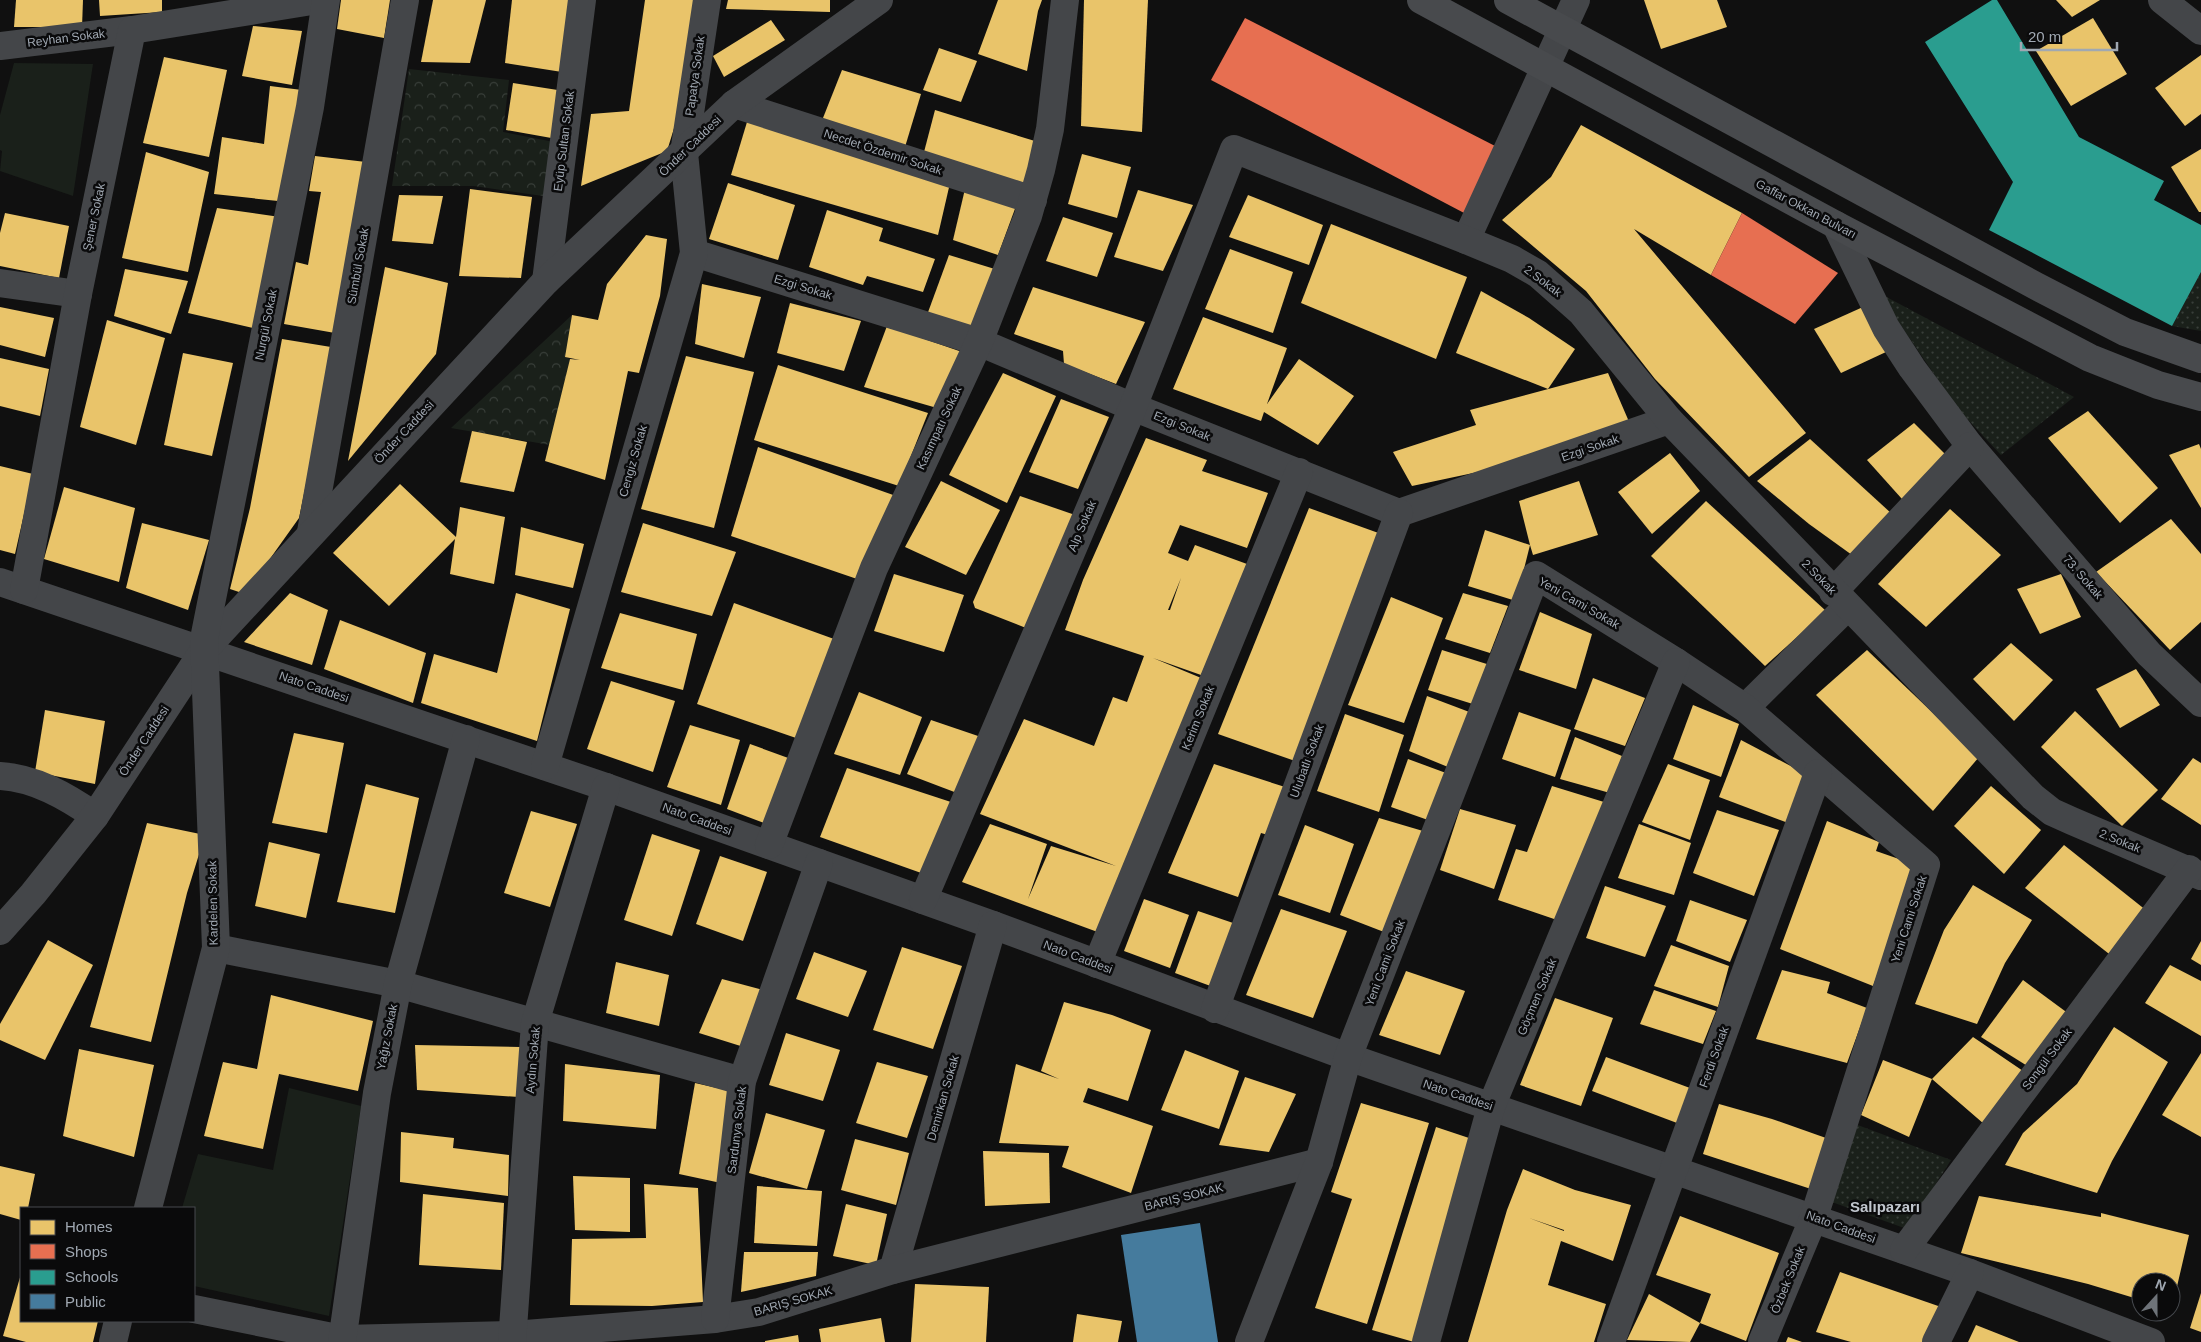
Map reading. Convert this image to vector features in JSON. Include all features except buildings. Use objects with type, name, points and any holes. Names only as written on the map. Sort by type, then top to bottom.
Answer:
[{"type":"main road","name":"Gaffar Okkan Bulvarı","points":[[1421,0],[1836,225],[2090,358],[2158,385],[2201,397]]},
{"type":"main road","points":[[1508,0],[1562,27],[2045,291],[2125,332],[2201,359]]},
{"type":"street","points":[[132,30],[318,0]]},
{"type":"street","name":"Nurgül Sokak","points":[[204,650],[204,639],[310,107],[326,0]]},
{"type":"street","name":"Sümbül Sokak","points":[[311,532],[405,0]]},
{"type":"street","name":"Eyüp Sultan Sokak","points":[[546,281],[582,0]]},
{"type":"street","name":"Papatya Sokak","points":[[684,153],[706,0]]},
{"type":"street","name":"Önder Caddesi","points":[[0,931],[33,894],[95,816],[204,650],[311,532],[546,281],[734,104],[879,0]]},
{"type":"street","name":"Kasımpatı Sokak","points":[[769,845],[874,568],[979,342],[1033,200],[1050,129],[1064,0]]},
{"type":"street","points":[[1466,240],[1544,66],[1576,0]]},
{"type":"street","points":[[2162,0],[2201,31]]},
{"type":"street","name":"Reyhan Sokak","points":[[0,46],[132,30]]},
{"type":"street","name":"Şener Sokak","points":[[12,586],[78,294],[132,30]]},
{"type":"street","name":"Necdet Özdemir Sokak","points":[[734,104],[1033,200]]},
{"type":"street","name":"2.Sokak","points":[[1234,149],[1466,240],[1512,259],[1538,274],[1580,312],[1669,420],[2033,797],[2052,812],[2195,872]]},
{"type":"street","name":"Alp Sokak","points":[[923,900],[1133,407],[1234,149]]},
{"type":"street","name":"Cengiz Sokak","points":[[544,766],[694,253],[684,153]]},
{"type":"street","name":"73. Sokak","points":[[1836,225],[1886,328],[1912,368],[1970,446],[2149,654],[2201,703]]},
{"type":"street","name":"Ezgi Sokak","points":[[694,253],[979,342],[1133,407],[1400,513],[1669,420]]},
{"type":"street","points":[[0,283],[78,294]]},
{"type":"street","points":[[1745,708],[1970,446]]},
{"type":"street","name":"Kerim Sokak","points":[[1098,964],[1299,472]]},
{"type":"street","name":"Ulubatlı Sokak","points":[[1215,1009],[1400,513]]},
{"type":"street","name":"Yeni Cami Sokak","points":[[1249,1342],[1319,1162],[1348,1057],[1536,575],[1676,662],[1745,708],[1926,865],[1814,1217]]},
{"type":"street","name":"Nato Caddesi","points":[[12,586],[606,787],[993,925],[1348,1057],[1814,1217],[1970,1273],[2139,1340]]},
{"type":"street","name":"Kardelen Sokak","points":[[148,1207],[216,948],[204,650]]},
{"type":"street","name":"Göçmen Sokak","points":[[1426,1342],[1491,1107],[1676,662]]},
{"type":"street","name":"Yağız Sokak","points":[[342,1341],[376,1093],[398,984],[466,739]]},
{"type":"street","name":"Ferdi Sokak","points":[[1611,1342],[1818,773]]},
{"type":"street","points":[[0,776],[37,784],[59,793],[95,816]]},
{"type":"street","name":"Aydın Sokak","points":[[512,1339],[535,1023],[606,787]]},
{"type":"street","name":"Sardunya Sokak","points":[[715,1319],[742,1081],[819,863]]},
{"type":"street","name":"Songül Sokak","points":[[1904,1250],[2195,872]]},
{"type":"street","name":"Demirkan Sokak","points":[[893,1270],[993,925]]},
{"type":"street","points":[[216,948],[398,984],[742,1081]]},
{"type":"street","name":"BARIŞ SOKAK","points":[[195,1309],[342,1341],[512,1339],[715,1319],[759,1312],[893,1270],[1319,1162]]},
{"type":"street","name":"Özbek Sokak","points":[[1762,1342],[1814,1217]]},
{"type":"street","points":[[1936,1342],[1970,1273]]},
{"type":"street","points":[[113,1342],[118,1322]]},
{"type":"green space","points":[[14,63],[93,64],[73,196],[0,171],[2,151],[0,150],[0,115]]},
{"type":"green space","points":[[409,69],[509,80],[503,132],[554,142],[550,197],[474,186],[392,186]]},
{"type":"green space","points":[[2201,272],[2201,331],[2172,326]]},
{"type":"green space","points":[[1879,293],[2074,397],[2001,455],[1957,408]]},
{"type":"green space","points":[[572,315],[565,357],[570,359],[550,445],[451,428]]},
{"type":"green space","points":[[289,1088],[361,1106],[329,1316],[195,1286],[195,1207],[182,1207],[198,1154],[273,1170]]},
{"type":"green space","points":[[1855,1124],[1951,1160],[1907,1229],[1829,1201]]},
{"type":"district","name":"Salıpazarı","points":[[1885,1206]]}]
